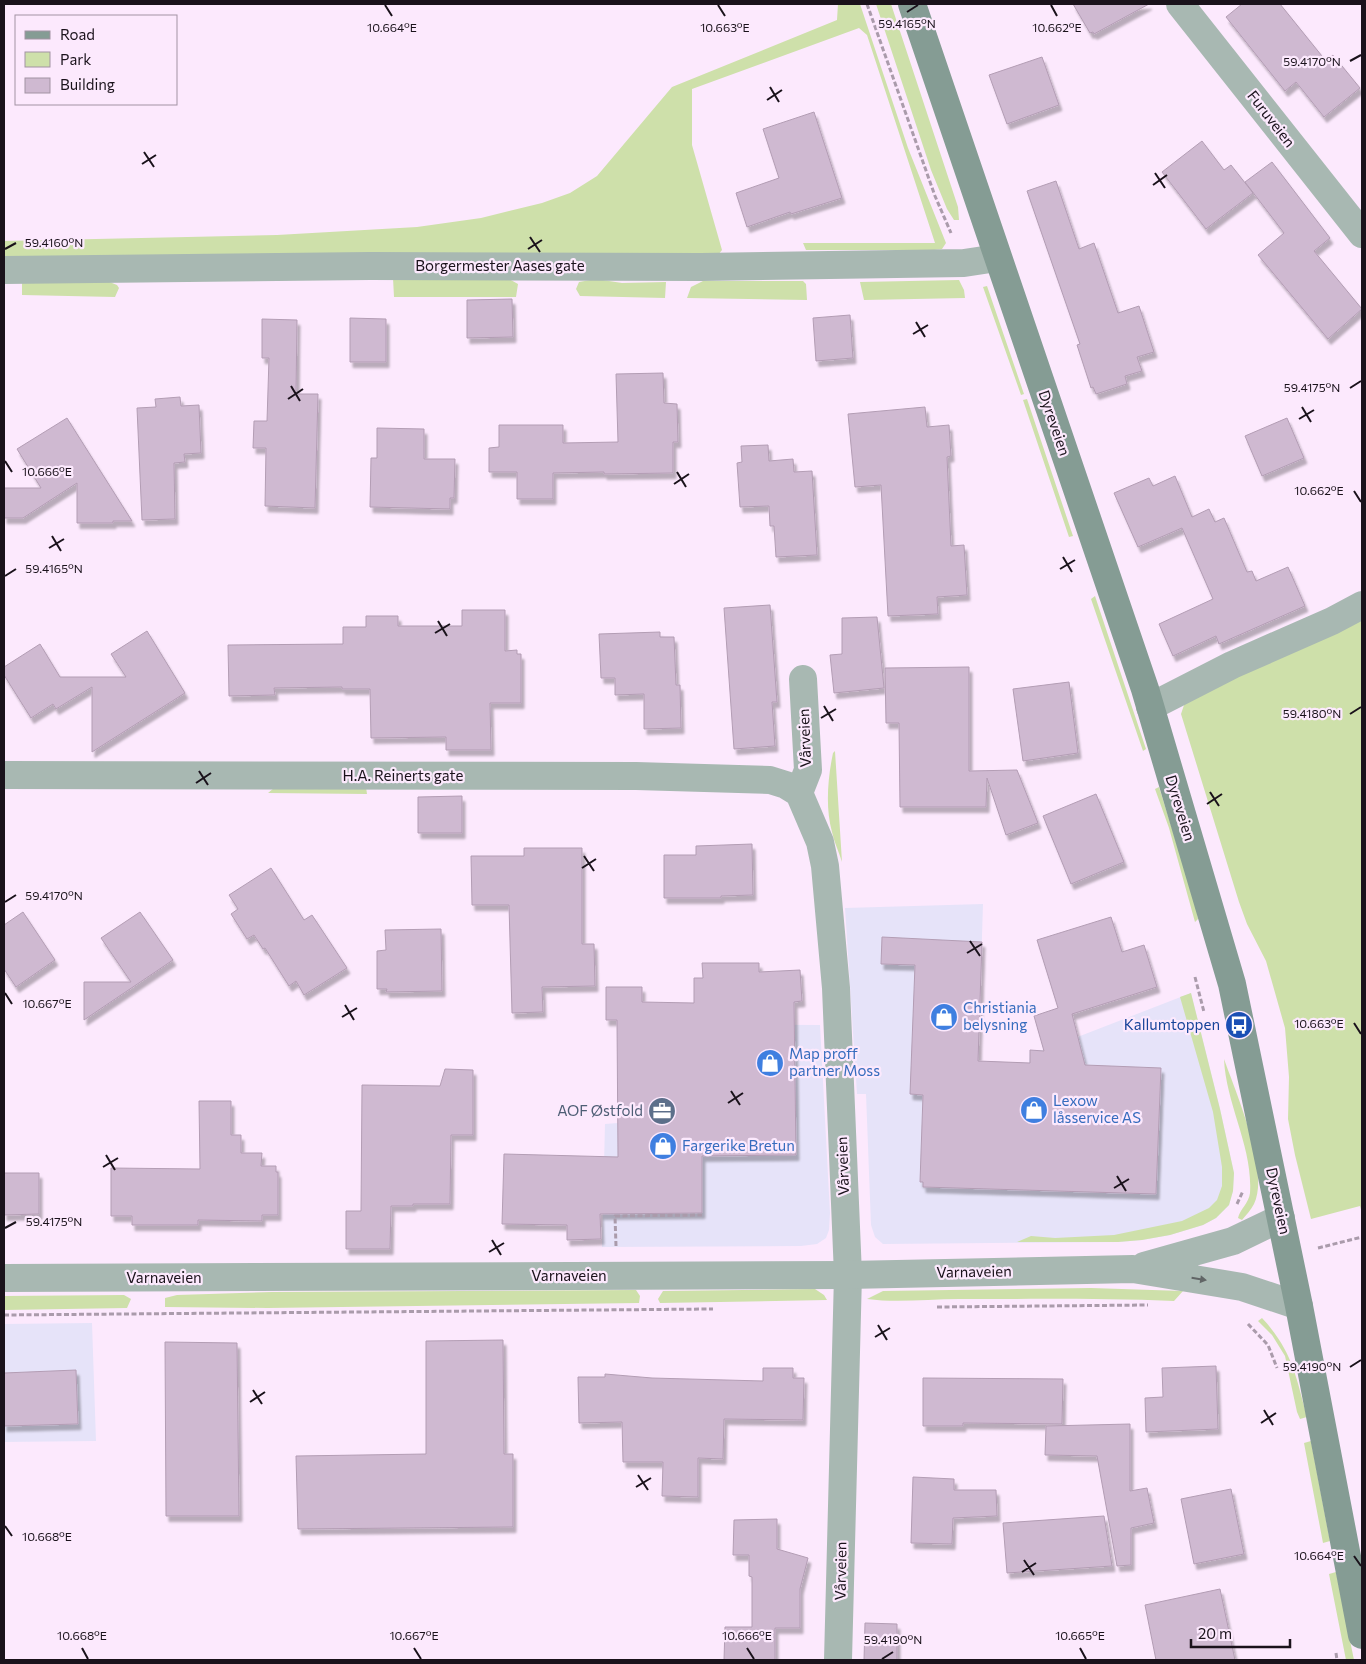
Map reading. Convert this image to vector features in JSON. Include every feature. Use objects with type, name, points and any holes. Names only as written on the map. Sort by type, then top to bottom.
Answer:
[{"type":"main road","name":"Dyreveien","points":[[912,4],[1150,707],[1232,984],[1299,1306],[1362,1635]]},
{"type":"street","name":"Furuveien","points":[[1180,4],[1362,234]]},
{"type":"street","name":"Borgermester Aases gate","points":[[4,270],[352,266],[701,268],[964,263],[997,258]]},
{"type":"street","points":[[1150,707],[1232,665],[1332,621],[1362,605]]},
{"type":"street","name":"Vårveien","points":[[802,679],[808,770],[799,793],[820,842],[829,898],[836,988],[848,1274],[838,1660]]},
{"type":"street","name":"H.A. Reinerts gate","points":[[4,774],[636,776],[770,780],[786,785],[799,793]]},
{"type":"street","points":[[1133,1268],[1233,1241],[1281,1218]]},
{"type":"street","points":[[1133,1268],[1242,1286],[1299,1306]]},
{"type":"street","name":"Varnaveien","points":[[4,1278],[848,1274],[1133,1268]]},
{"type":"path","points":[[867,4],[935,196],[964,263]]},
{"type":"path","points":[[1194,973],[1205,1018]]},
{"type":"path","points":[[616,1252],[615,1216],[702,1215]]},
{"type":"path","points":[[1289,1256],[1362,1237]]},
{"type":"path","points":[[933,1307],[1153,1305]]},
{"type":"path","points":[[4,1315],[718,1309]]},
{"type":"path","points":[[1243,1321],[1250,1325]]},
{"type":"shaded area","points":[[983,904],[978,1061],[1029,1063],[1030,1050],[1044,1050],[1191,993],[1234,1173],[1233,1191],[1229,1205],[1216,1218],[1203,1225],[1170,1235],[1118,1242],[883,1244],[875,1237],[871,1225],[866,1094],[857,1094],[845,908]]},
{"type":"shaded area","points":[[617,1024],[820,1025],[830,1213],[829,1230],[826,1238],[817,1244],[801,1246],[602,1247],[605,1124],[618,1123]]},
{"type":"shaded area","points":[[92,1323],[96,1441],[4,1442],[4,1324]]},
{"type":"green space","points":[[838,4],[860,4],[908,148],[946,243],[942,249],[806,250],[803,243],[935,243],[867,35],[859,28],[692,89],[692,145],[722,250],[718,255],[4,259],[4,241],[277,235],[417,227],[481,218],[542,203],[570,193],[597,176],[672,87],[837,20]]},
{"type":"green space","points":[[876,4],[891,4],[958,207],[959,220],[954,220],[947,209],[931,170]]},
{"type":"green space","points":[[393,278],[509,279],[518,284],[516,297],[394,297]]},
{"type":"green space","points":[[596,279],[622,283],[666,282],[665,298],[580,296],[576,289],[579,282]]},
{"type":"green space","points":[[959,280],[964,290],[965,298],[864,300],[860,282]]},
{"type":"green space","points":[[107,281],[117,285],[119,288],[115,297],[22,295],[22,282]]},
{"type":"green space","points":[[703,281],[803,281],[806,284],[807,300],[687,298],[691,287]]},
{"type":"green space","points":[[987,286],[1024,394],[1021,395],[983,287]]},
{"type":"green space","points":[[1027,399],[1073,536],[1069,537],[1023,400]]},
{"type":"green space","points":[[1095,596],[1146,749],[1143,751],[1091,599]]},
{"type":"green space","points":[[1362,619],[1362,1213],[1360,1206],[1311,1219],[1288,1119],[1289,1077],[1285,1028],[1266,961],[1247,924],[1239,902],[1181,714],[1184,705],[1206,686]]},
{"type":"green space","points":[[835,751],[842,862],[833,836],[828,812],[830,772]]},
{"type":"green space","points":[[366,787],[367,794],[268,793],[274,788]]},
{"type":"green space","points":[[1159,787],[1196,905],[1198,919],[1195,922],[1169,828],[1155,789]]},
{"type":"green space","points":[[1191,993],[1234,1173],[1233,1191],[1229,1205],[1216,1218],[1203,1225],[1170,1235],[1142,1240],[1118,1242],[1017,1242],[1031,1236],[1055,1238],[1114,1235],[1182,1221],[1209,1208],[1217,1200],[1222,1186],[1222,1167],[1213,1112],[1180,997]]},
{"type":"green space","points":[[1224,1059],[1250,1132],[1258,1172],[1258,1190],[1254,1204],[1242,1220],[1238,1218],[1249,1197],[1250,1176],[1244,1143],[1229,1093]]},
{"type":"green space","points":[[1091,1288],[1183,1291],[1174,1301],[959,1299],[890,1301],[867,1299],[883,1291]]},
{"type":"green space","points":[[815,1289],[824,1295],[827,1300],[660,1303],[658,1299],[663,1291]]},
{"type":"green space","points":[[636,1290],[640,1296],[639,1303],[267,1308],[165,1307],[165,1298],[177,1295],[272,1292]]},
{"type":"green space","points":[[124,1295],[131,1299],[127,1308],[4,1310],[4,1296]]},
{"type":"green space","points":[[1262,1318],[1280,1341],[1292,1364],[1307,1417],[1300,1419],[1285,1356],[1272,1335],[1258,1321]]},
{"type":"green space","points":[[1311,1441],[1330,1541],[1323,1543],[1304,1443]]},
{"type":"green space","points":[[1336,1572],[1354,1660],[1346,1660],[1329,1574]]},
{"type":"building","points":[[1073,4],[1149,4],[1094,34],[1093,32],[1090,33]]},
{"type":"building","points":[[1242,4],[1280,4],[1326,61],[1333,55],[1360,88],[1324,117],[1296,82],[1285,91],[1226,17]]},
{"type":"building","points":[[1042,57],[1059,105],[1007,124],[989,75]]},
{"type":"building","points":[[814,112],[842,198],[791,214],[790,212],[747,227],[736,193],[779,178],[763,129]]},
{"type":"building","points":[[1202,141],[1224,170],[1231,165],[1253,193],[1206,229],[1162,172]]},
{"type":"building","points":[[1272,162],[1330,238],[1314,251],[1362,309],[1328,339],[1258,255],[1284,233],[1245,182]]},
{"type":"building","points":[[1056,181],[1079,249],[1094,243],[1118,313],[1139,306],[1154,352],[1137,357],[1142,371],[1125,376],[1127,384],[1096,394],[1093,387],[1091,388],[1077,345],[1080,344],[1027,191]]},
{"type":"building","points":[[512,299],[513,337],[467,338],[467,300]]},
{"type":"building","points":[[850,315],[853,358],[816,361],[813,318]]},
{"type":"building","points":[[350,318],[386,319],[386,362],[350,362]]},
{"type":"building","points":[[262,319],[297,320],[296,394],[318,394],[315,508],[265,506],[266,448],[253,448],[254,421],[267,421],[269,358],[262,358]]},
{"type":"building","points":[[663,373],[664,403],[677,404],[678,442],[673,442],[673,473],[553,473],[553,499],[517,499],[517,472],[489,472],[489,448],[499,447],[499,425],[563,425],[563,443],[618,442],[616,374]]},
{"type":"building","points":[[180,397],[181,406],[199,405],[201,453],[184,454],[185,462],[174,463],[175,519],[142,520],[137,408],[156,407],[155,399]]},
{"type":"building","points":[[925,407],[927,427],[949,425],[951,456],[947,457],[951,546],[964,545],[967,595],[937,597],[938,614],[888,616],[881,485],[855,487],[848,414]]},
{"type":"building","points":[[67,418],[132,521],[77,523],[77,483],[23,518],[4,518],[4,488],[41,488],[17,449]]},
{"type":"building","points":[[1287,418],[1304,458],[1262,476],[1245,436]]},
{"type":"building","points":[[377,428],[424,429],[424,459],[455,459],[454,498],[450,498],[450,509],[370,507],[371,458],[377,458]]},
{"type":"building","points":[[768,445],[769,461],[793,459],[794,472],[812,471],[817,555],[776,557],[774,526],[770,526],[769,506],[740,507],[737,463],[742,462],[741,446]]},
{"type":"building","points":[[1175,476],[1192,517],[1209,509],[1215,522],[1224,518],[1247,572],[1252,571],[1256,581],[1288,567],[1305,606],[1219,644],[1216,636],[1173,656],[1159,624],[1213,599],[1182,528],[1138,547],[1114,493],[1149,478],[1153,486]]},
{"type":"building","points":[[770,605],[777,702],[772,702],[775,746],[734,749],[724,608]]},
{"type":"building","points":[[462,610],[505,610],[505,651],[517,650],[517,654],[521,654],[521,703],[490,703],[491,750],[446,750],[446,737],[371,738],[370,689],[342,689],[342,687],[274,688],[275,695],[229,696],[228,645],[343,644],[343,627],[366,627],[366,616],[398,616],[398,626],[462,626]]},
{"type":"building","points":[[877,617],[884,688],[834,693],[830,655],[842,654],[842,618]]},
{"type":"building","points":[[147,631],[185,693],[92,752],[92,687],[56,709],[53,704],[31,718],[4,675],[4,667],[40,644],[60,677],[126,677],[111,654]]},
{"type":"building","points":[[660,632],[660,637],[674,637],[676,685],[680,685],[681,728],[644,729],[644,694],[615,695],[615,678],[601,678],[599,634]]},
{"type":"building","points":[[969,667],[969,771],[1017,770],[1038,823],[1006,835],[987,778],[986,807],[900,807],[899,723],[886,723],[885,668]]},
{"type":"building","points":[[1069,682],[1078,753],[1023,761],[1013,689]]},
{"type":"building","points":[[1096,794],[1124,862],[1071,884],[1043,816]]},
{"type":"building","points":[[462,796],[462,833],[418,833],[418,797]]},
{"type":"building","points":[[752,844],[753,895],[721,896],[721,898],[664,898],[664,855],[696,855],[696,846]]},
{"type":"building","points":[[524,848],[582,848],[582,944],[594,944],[595,986],[542,987],[543,1012],[512,1013],[509,905],[472,905],[471,856],[524,856]]},
{"type":"building","points":[[271,868],[304,920],[312,915],[347,968],[304,995],[296,981],[289,986],[265,948],[263,949],[254,935],[247,939],[231,914],[238,909],[229,895]]},
{"type":"building","points":[[23,912],[55,960],[16,987],[4,969],[4,925]]},
{"type":"building","points":[[140,912],[173,960],[84,1020],[84,982],[131,982],[101,938]]},
{"type":"building","points":[[1111,917],[1122,952],[1144,945],[1157,987],[1072,1014],[1085,1065],[1161,1068],[1156,1194],[923,1187],[923,1182],[920,1182],[923,1095],[910,1094],[915,965],[881,964],[882,937],[982,942],[978,1061],[1030,1063],[1030,1050],[1044,1051],[1034,1016],[1058,1008],[1037,940]]},
{"type":"building","points":[[441,929],[442,991],[386,992],[387,989],[377,989],[377,951],[386,950],[385,930]]},
{"type":"building","points":[[702,963],[759,963],[759,972],[800,970],[802,1001],[794,1002],[796,1155],[702,1156],[702,1213],[600,1214],[601,1239],[567,1240],[567,1225],[502,1224],[504,1154],[618,1157],[617,1020],[606,1020],[606,987],[642,987],[642,1002],[694,1003],[694,978],[703,978]]},
{"type":"building","points":[[445,1069],[473,1070],[473,1135],[451,1135],[450,1204],[391,1206],[390,1249],[346,1249],[346,1211],[361,1211],[362,1085],[440,1086]]},
{"type":"building","points":[[199,1101],[231,1101],[231,1135],[241,1135],[241,1153],[262,1153],[261,1166],[276,1166],[276,1172],[278,1172],[278,1215],[262,1215],[262,1221],[198,1220],[198,1225],[132,1225],[132,1216],[111,1216],[111,1168],[200,1169]]},
{"type":"building","points":[[4,1173],[39,1173],[39,1214],[4,1215]]},
{"type":"building","points":[[503,1340],[504,1454],[513,1454],[513,1527],[298,1529],[296,1456],[426,1454],[426,1341]]},
{"type":"building","points":[[165,1342],[237,1343],[239,1516],[166,1516]]},
{"type":"building","points":[[1216,1366],[1218,1429],[1146,1432],[1145,1398],[1163,1397],[1162,1368]]},
{"type":"building","points":[[763,1368],[793,1368],[793,1378],[804,1378],[803,1420],[724,1419],[723,1459],[698,1458],[698,1497],[662,1496],[663,1462],[623,1462],[622,1422],[579,1423],[578,1377],[605,1377],[605,1374],[652,1378],[763,1381]]},
{"type":"building","points":[[76,1370],[78,1424],[4,1426],[4,1373]]},
{"type":"building","points":[[923,1378],[1063,1379],[1062,1424],[963,1423],[963,1426],[923,1426]]},
{"type":"building","points":[[1130,1424],[1130,1491],[1147,1488],[1154,1523],[1131,1528],[1131,1565],[1117,1566],[1097,1456],[1045,1455],[1046,1426]]},
{"type":"building","points":[[913,1477],[954,1479],[954,1490],[996,1490],[997,1516],[953,1518],[952,1544],[911,1543]]},
{"type":"building","points":[[1231,1489],[1244,1554],[1194,1564],[1181,1499]]},
{"type":"building","points":[[1104,1516],[1112,1566],[1007,1573],[1003,1523]]},
{"type":"building","points":[[777,1519],[777,1549],[808,1558],[800,1589],[800,1628],[775,1628],[775,1660],[724,1660],[725,1627],[752,1627],[752,1577],[749,1576],[749,1555],[733,1555],[734,1520]]},
{"type":"building","points":[[1220,1589],[1235,1660],[1156,1660],[1145,1605]]},
{"type":"building","points":[[865,1623],[897,1624],[897,1660],[864,1660]]},
{"type":"place","name":"Christiania belysning","points":[[944,1017]]},
{"type":"place","name":"Kallumtoppen","points":[[1239,1025]]},
{"type":"place","name":"Map proff partner Moss","points":[[770,1063]]},
{"type":"place","name":"Lexow låsservice AS","points":[[1034,1110]]},
{"type":"place","name":"AOF Østfold","points":[[662,1111]]},
{"type":"place","name":"Fargerike Bretun","points":[[663,1146]]}]
